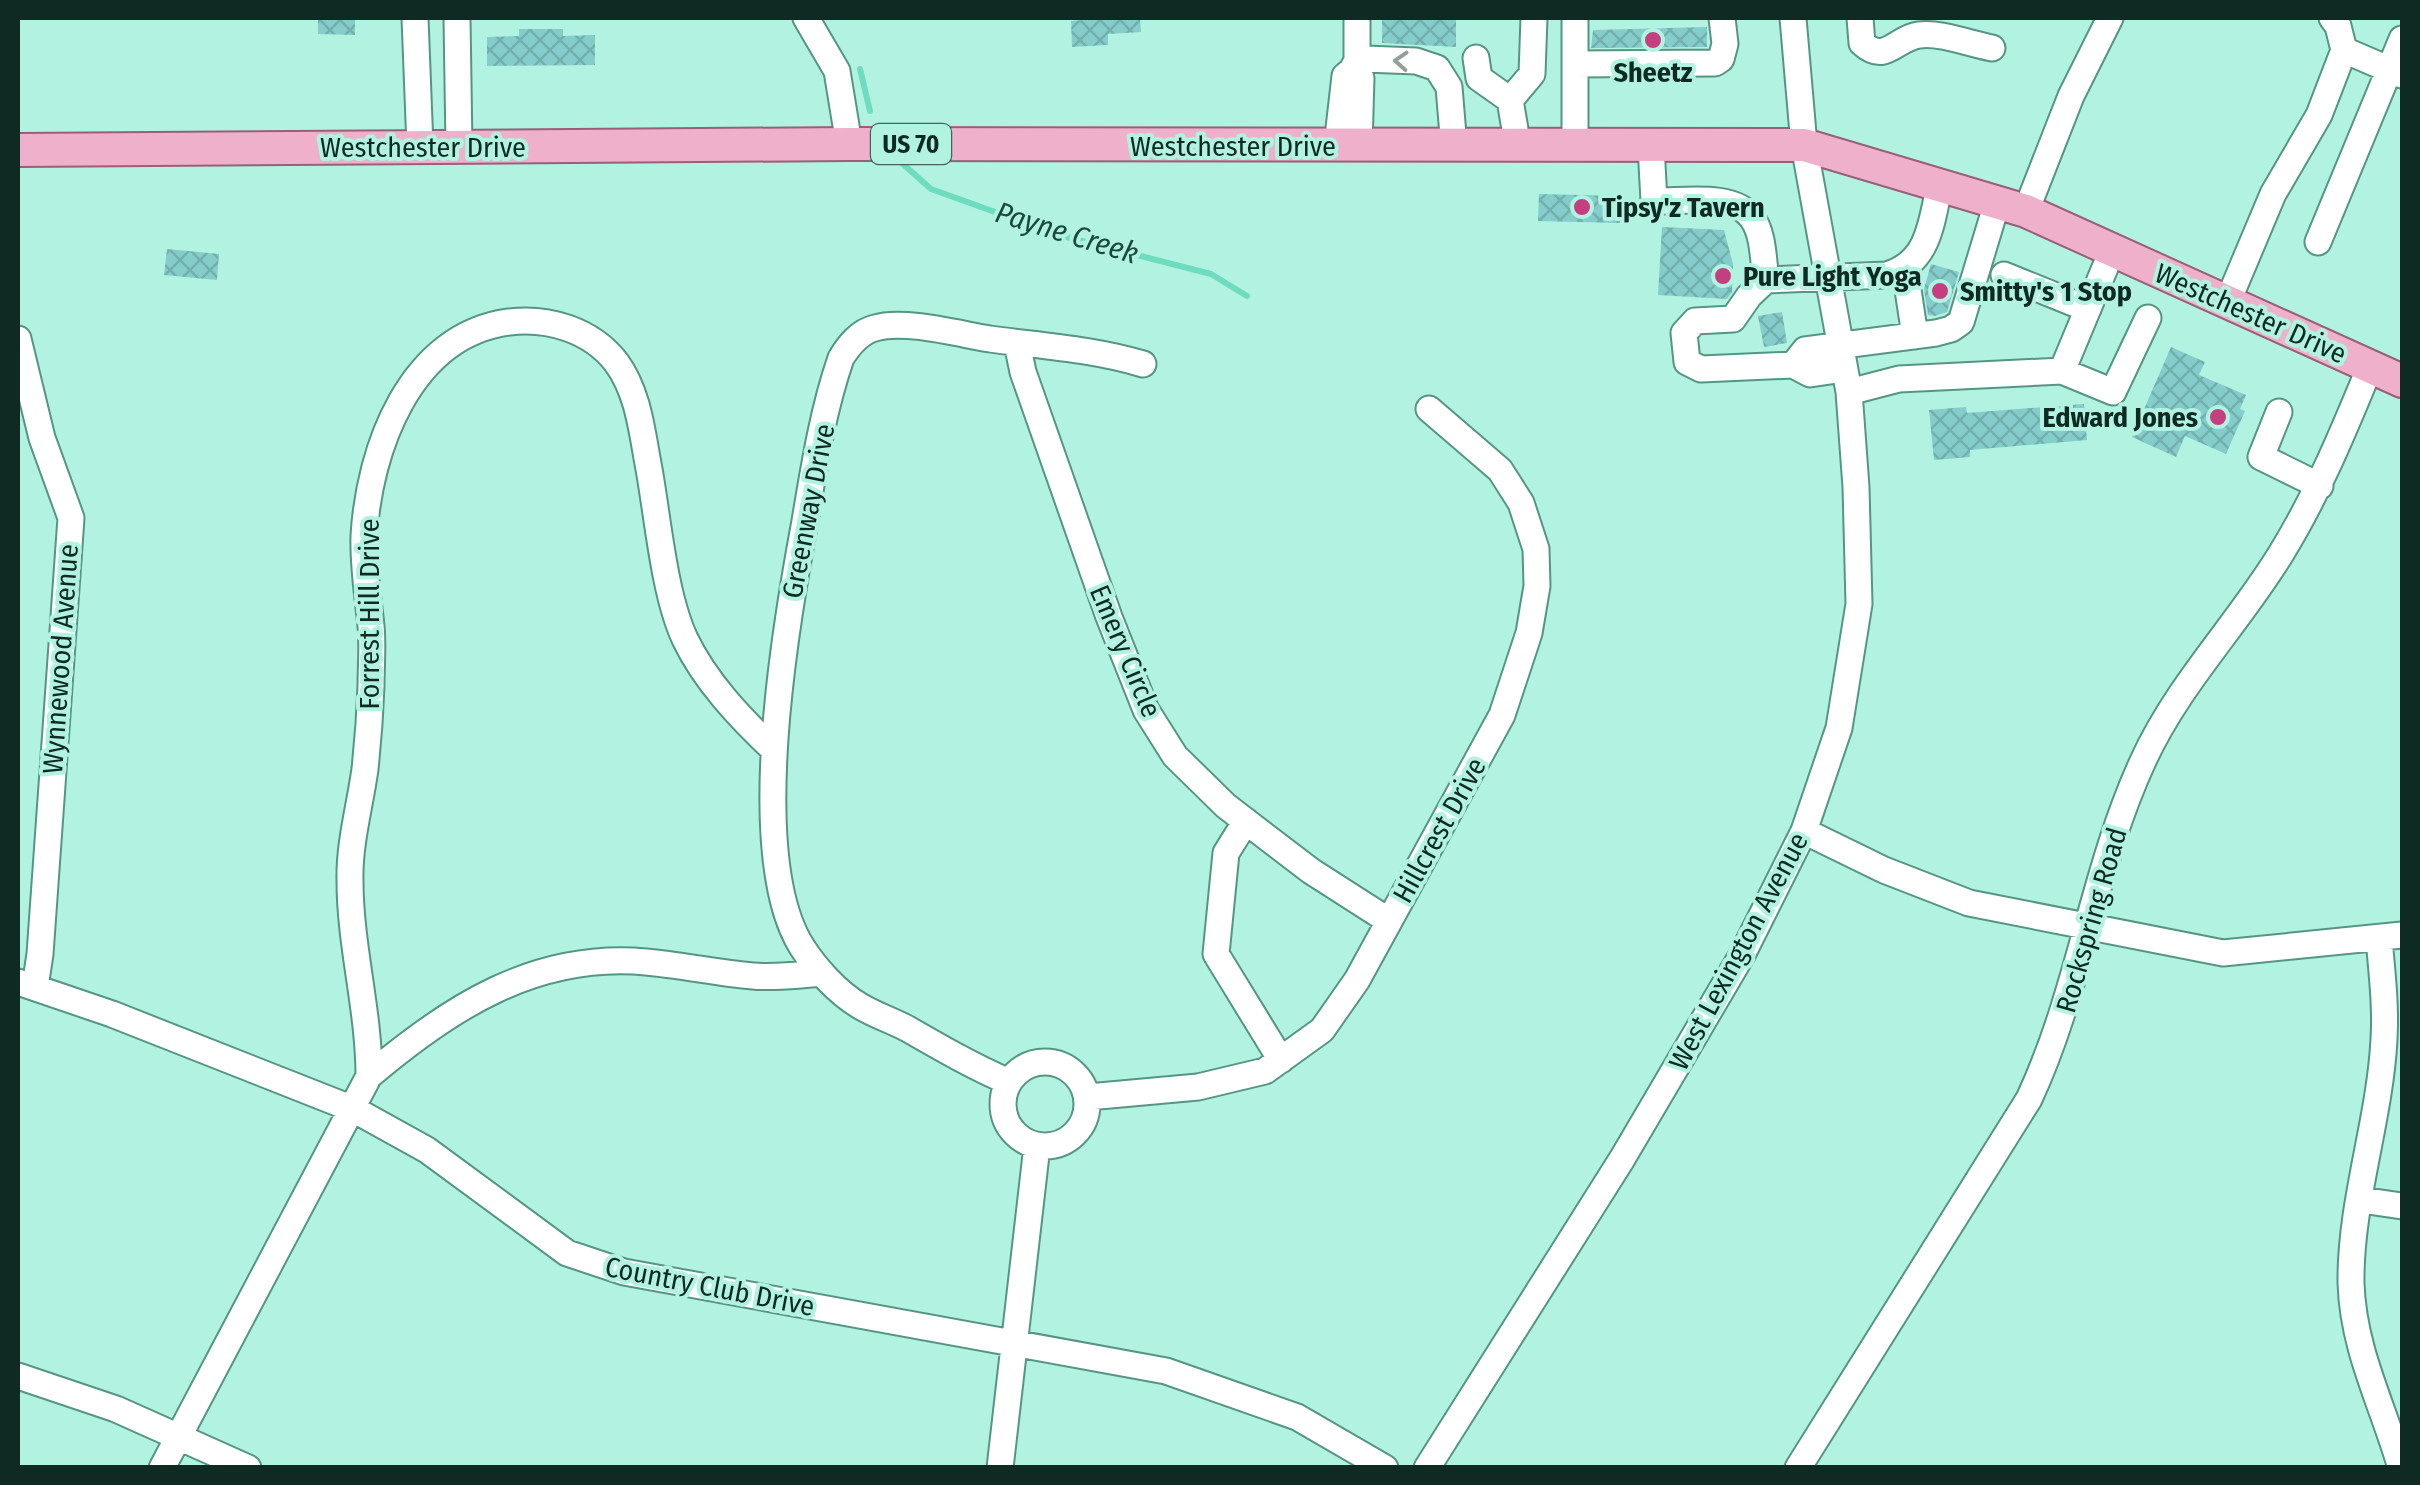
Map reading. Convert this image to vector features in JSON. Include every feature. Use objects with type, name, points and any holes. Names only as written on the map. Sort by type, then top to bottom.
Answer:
[{"type":"main road","name":"Westchester Drive","points":[[18,150],[849,144],[1804,145],[2012,207],[2402,381]]},
{"type":"street","points":[[414,18],[420,147]]},
{"type":"street","points":[[456,18],[458,147]]},
{"type":"street","points":[[806,18],[837,71],[849,144]]},
{"type":"street","points":[[1356,65],[1357,18]]},
{"type":"street","points":[[1510,100],[1532,74],[1534,18]]},
{"type":"street","points":[[1575,18],[1575,146]]},
{"type":"street","points":[[1575,64],[1715,63],[1721,59],[1725,44],[1722,18]]},
{"type":"street","name":"West Lexington Avenue","points":[[1427,1468],[1622,1159],[1742,955],[1804,832],[1839,728],[1859,604],[1856,487],[1845,368],[1804,145],[1793,18]]},
{"type":"street","points":[[1860,18],[1862,44],[1874,52],[1887,53],[1908,38],[1922,34],[1992,48]]},
{"type":"street","points":[[1734,320],[1695,322],[1684,332],[1687,362],[1701,369],[1793,364],[1810,374],[1845,368],[1914,336],[1951,329],[1960,322],[2012,207],[2110,18]]},
{"type":"street","points":[[2228,301],[2273,194],[2318,114],[2344,50],[2332,18]]},
{"type":"street","points":[[2318,242],[2396,72],[2402,39]]},
{"type":"street","points":[[2344,50],[2396,72]]},
{"type":"street","points":[[1348,146],[1345,76],[1365,58],[1416,61],[1438,68],[1449,88],[1454,147]]},
{"type":"street","points":[[1476,58],[1479,78],[1510,100],[1518,147]]},
{"type":"street","points":[[1651,146],[1654,202],[1716,202],[1734,205],[1752,217],[1760,238],[1766,280]]},
{"type":"street","points":[[1738,366],[1734,320],[1749,296],[1766,280],[1887,275],[1905,270],[1917,259],[1929,230],[1940,184]]},
{"type":"street","points":[[2062,370],[2112,251]]},
{"type":"street","points":[[1905,270],[1914,336]]},
{"type":"street","points":[[2004,275],[2088,309]]},
{"type":"street","points":[[1845,368],[1900,380],[2062,370],[2113,392],[2148,318]]},
{"type":"street","name":"Forrest Hill Drive","points":[[162,1468],[369,1076],[350,880],[370,728],[372,630],[364,533],[371,484],[391,423],[407,392],[436,356],[477,330],[528,320],[558,325],[604,348],[629,381],[638,411],[671,592],[684,637],[706,675],[774,750]]},
{"type":"street","name":"Greenway Drive","points":[[1009,1082],[858,1005],[822,973],[801,946],[787,914],[775,828],[774,750],[788,614],[814,470],[841,358],[850,343],[863,333],[890,326],[1102,352],[1143,364]]},
{"type":"street","name":"Wynnewood Avenue","points":[[18,339],[30,442],[71,518],[26,984]]},
{"type":"street","name":"Emery Circle","points":[[1017,342],[1022,372],[1109,617],[1146,710],[1175,756],[1246,821],[1311,871],[1390,921]]},
{"type":"street","name":"Rockspring Road","points":[[1798,1468],[2029,1099],[2052,1050],[2106,865],[2143,760],[2166,718],[2281,554],[2320,486],[2370,367]]},
{"type":"street","name":"Hillcrest Drive","points":[[1088,1097],[1198,1087],[1265,1071],[1322,1030],[1390,921],[1502,716],[1529,633],[1537,586],[1536,549],[1521,503],[1500,470],[1429,409]]},
{"type":"street","points":[[2278,412],[2261,457],[2320,486]]},
{"type":"street","points":[[1246,821],[1226,853],[1216,954],[1281,1060]]},
{"type":"street","points":[[1804,832],[1884,870],[1969,903],[2223,953],[2391,937],[2384,1042],[2353,1243],[2356,1334],[2401,1468]]},
{"type":"street","points":[[369,1076],[406,1044],[460,1007],[496,987],[560,968],[643,962],[756,976],[822,973]]},
{"type":"street","name":"Country Club Drive","points":[[26,984],[270,1074],[353,1109],[427,1150],[567,1253],[597,1265],[1166,1371],[1297,1417],[1385,1468]]},
{"type":"street","points":[[1046,1060],[1074,1071],[1088,1097],[1083,1124],[1064,1142],[1037,1146],[1024,1141],[1006,1121],[1004,1094],[1009,1082],[1031,1063],[1046,1060]]},
{"type":"street","points":[[1000,1468],[1037,1146]]},
{"type":"street","points":[[2361,1200],[2402,1206]]},
{"type":"street","points":[[18,1376],[116,1409],[248,1468]]},
{"type":"building","points":[[318,18],[355,18],[355,35],[318,34]]},
{"type":"building","points":[[1140,18],[1141,32],[1108,34],[1108,45],[1072,47],[1071,21]]},
{"type":"building","points":[[1382,18],[1456,18],[1456,47],[1382,43]]},
{"type":"building","points":[[1707,27],[1707,47],[1591,48],[1593,30]]},
{"type":"building","points":[[519,29],[563,29],[563,36],[595,35],[595,65],[487,66],[487,37],[519,36]]},
{"type":"building","points":[[1539,194],[1621,196],[1620,223],[1538,221]]},
{"type":"building","points":[[1662,227],[1724,230],[1733,264],[1732,292],[1727,299],[1658,295]]},
{"type":"building","points":[[167,249],[219,254],[217,280],[164,275]]},
{"type":"building","points":[[1931,264],[1959,272],[1947,312],[1935,316],[1928,315],[1924,289]]},
{"type":"building","points":[[1782,312],[1787,343],[1764,347],[1758,316]]},
{"type":"building","points":[[2171,347],[2205,362],[2199,375],[2246,395],[2240,409],[2245,411],[2226,454],[2185,436],[2176,457],[2132,437]]},
{"type":"building","points":[[2084,404],[2087,440],[1970,450],[1970,457],[1934,460],[1929,410],[1966,407],[1967,413]]},
{"type":"waterway","name":"Payne Creek","points":[[860,69],[870,111]]},
{"type":"waterway","name":"Payne Creek","points":[[894,156],[931,189],[1059,235],[1211,274],[1247,296]]},
{"type":"place","name":"Sheetz","points":[[1653,40]]},
{"type":"place","name":"Tipsy'z Tavern","points":[[1582,207]]},
{"type":"place","name":"Pure Light Yoga","points":[[1723,276]]},
{"type":"place","name":"Smitty's 1 Stop","points":[[1940,291]]},
{"type":"place","name":"Edward Jones","points":[[2218,417]]}]
